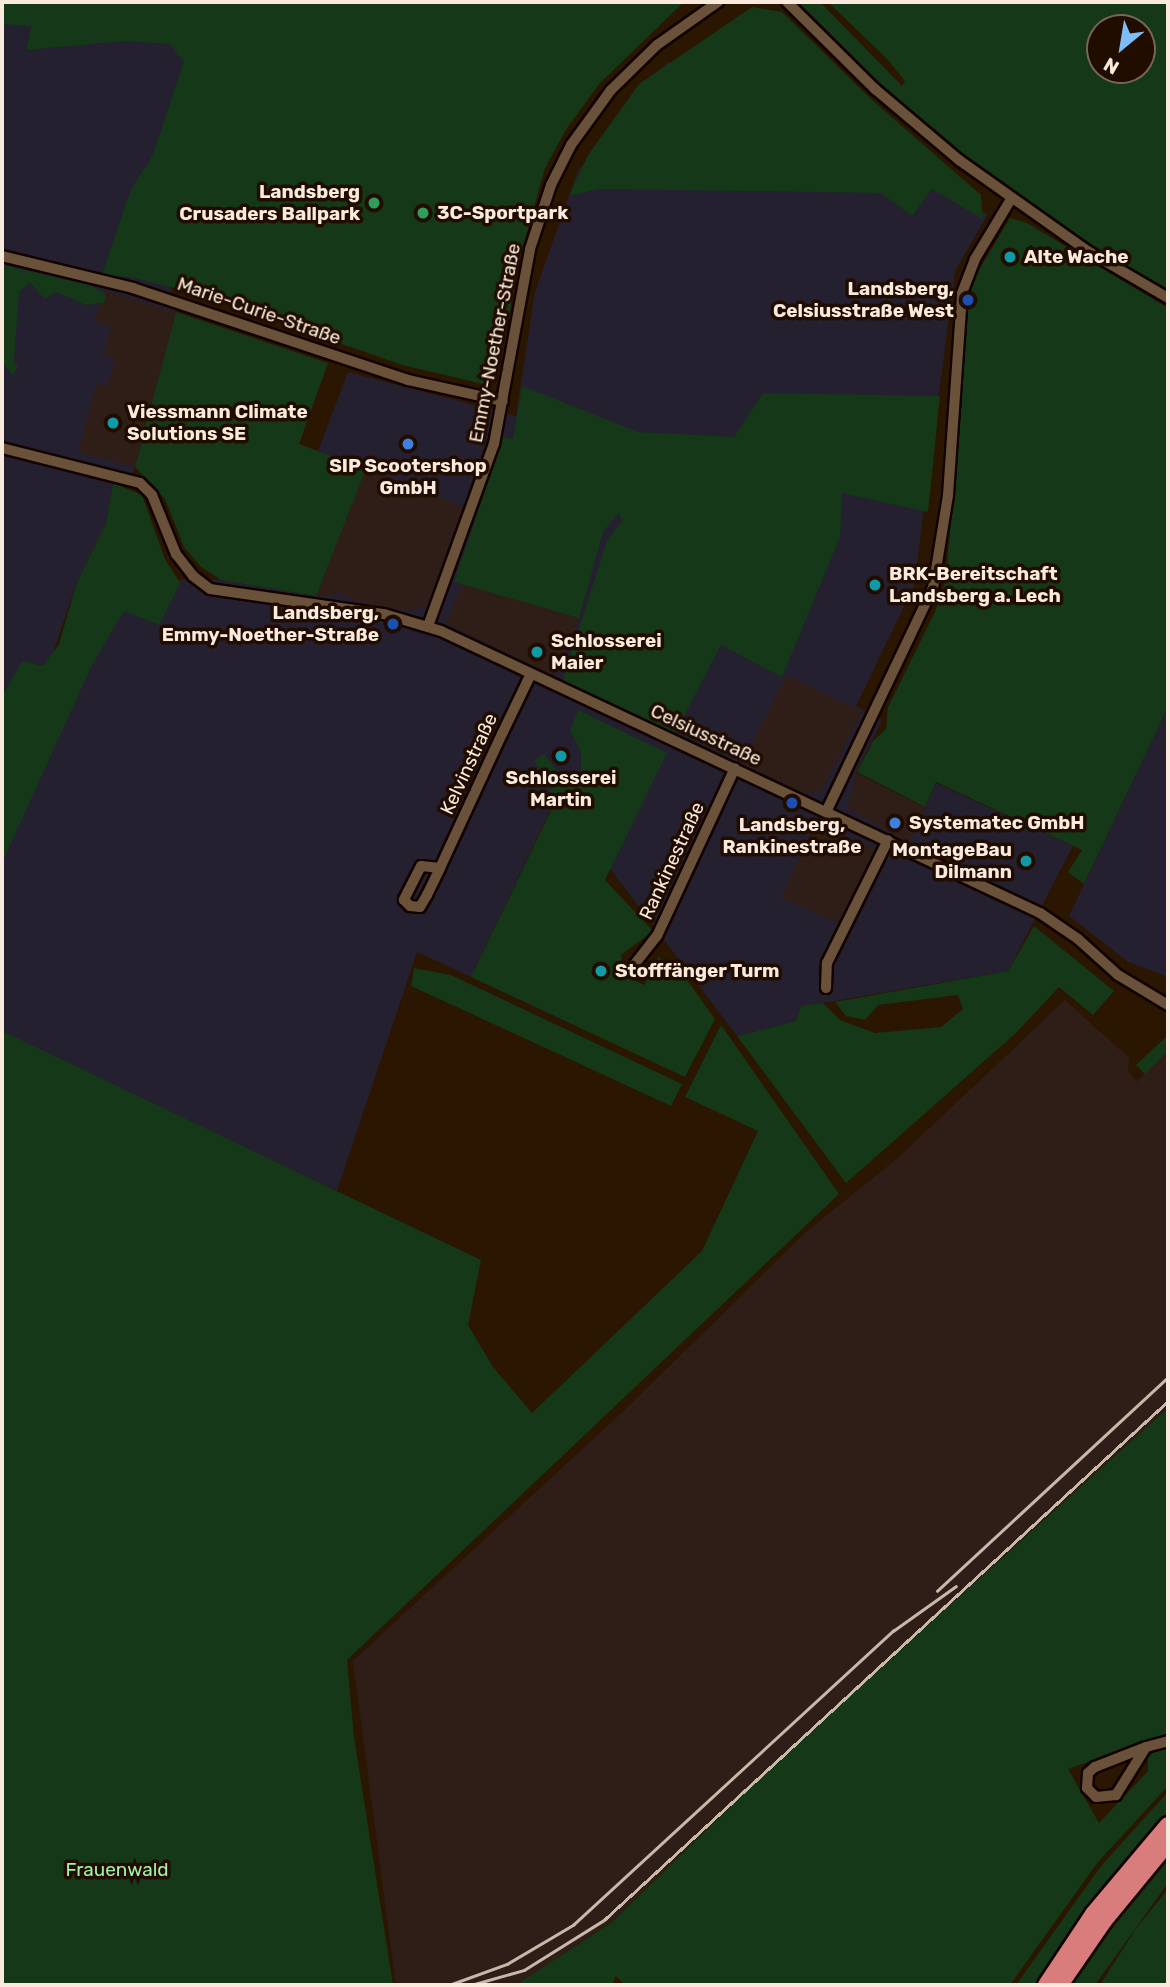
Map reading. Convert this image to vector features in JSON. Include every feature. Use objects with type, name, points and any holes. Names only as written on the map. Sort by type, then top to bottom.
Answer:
[{"type":"highway","points":[[1046,1985],[1108,1895],[1168,1825]]},
{"type":"highway","points":[[1060,1985],[1111,1911],[1168,1843]]},
{"type":"street","name":"Emmy-Noether-Straße","points":[[428,626],[474,508],[503,401],[530,249],[544,200],[571,145],[632,66],[718,2]]},
{"type":"street","points":[[787,2],[903,115],[1011,199],[1168,299]]},
{"type":"street","points":[[827,810],[933,589],[948,495],[962,293],[975,259],[1011,199]]},
{"type":"street","name":"Marie-Curie-Straße","points":[[2,256],[133,288],[408,380],[503,401]]},
{"type":"street","name":"Celsiusstraße","points":[[2,448],[140,482],[152,495],[176,554],[193,576],[210,589],[358,609],[428,626],[827,810],[1040,913],[1134,985],[1168,1005]]},
{"type":"street","name":"Kelvinstraße","points":[[440,869],[531,674]]},
{"type":"street","name":"Rankinestraße","points":[[634,965],[657,936],[735,768]]},
{"type":"street","points":[[826,988],[827,963],[888,839]]},
{"type":"street","points":[[1146,1747],[1116,1795],[1097,1797],[1087,1788],[1088,1773],[1095,1768],[1146,1747],[1168,1741]]},
{"type":"shaded area","points":[[2,4],[36,7],[26,49],[207,32],[170,287],[176,312],[135,467],[127,486],[113,483],[106,523],[77,582],[51,659],[2,697]]},
{"type":"shaded area","points":[[667,62],[988,214],[955,271],[914,586],[856,706],[882,720],[856,773],[925,808],[936,783],[1073,846],[1008,971],[823,1003],[796,1021],[737,1036],[574,821],[550,811],[471,977],[417,952],[337,1191],[2,1035],[2,856],[90,663],[123,608],[158,621],[179,580],[221,580],[316,596],[366,469],[318,451],[348,372],[516,416],[535,292],[578,171]]},
{"type":"shaded area","points":[[105,291],[176,312],[135,467],[78,452],[96,384],[107,386],[115,359],[104,355],[111,326],[94,320]]},
{"type":"shaded area","points":[[366,469],[464,507],[432,597],[424,607],[408,611],[354,601],[338,591],[336,595],[316,596]]},
{"type":"shaded area","points":[[463,582],[579,618],[555,678],[446,623]]},
{"type":"shaded area","points":[[787,675],[862,712],[821,792],[804,793],[742,764]]},
{"type":"shaded area","points":[[1168,707],[1168,977],[1128,962],[1069,916]]},
{"type":"shaded area","name":"Systematec GmbH","points":[[856,773],[926,808],[909,843],[848,808]]},
{"type":"shaded area","points":[[816,822],[876,850],[841,925],[781,897]]},
{"type":"shaded area","points":[[1065,1000],[1129,1058],[1128,1070],[1136,1082],[1168,1051],[1168,1408],[778,1761],[611,1923],[516,1985],[396,1985],[353,1661],[629,1406],[805,1233],[899,1157]]},
{"type":"green space","points":[[684,2],[600,83],[567,128],[545,168],[520,257],[502,353],[492,377],[483,384],[402,365],[203,295],[130,277],[102,275],[131,189],[153,155],[184,61],[169,44],[125,41],[26,50],[31,26],[2,24],[2,4]]},
{"type":"green space","points":[[795,2],[820,2],[902,86],[905,81],[887,59],[828,2],[1168,2],[1168,294],[1001,190],[930,131]]},
{"type":"green space","points":[[752,7],[782,12],[871,99],[981,195],[983,219],[932,189],[912,216],[881,193],[599,189],[569,196],[588,155],[639,84]]},
{"type":"green space","points":[[1010,218],[1027,223],[1168,308],[1168,707],[1084,884],[1068,872],[1082,850],[936,782],[925,807],[857,772],[873,741],[886,729],[888,707],[935,612],[946,579],[969,299],[976,275]]},
{"type":"green space","points":[[2,265],[89,285],[106,294],[104,303],[86,305],[56,292],[45,299],[30,283],[19,292],[14,361],[18,367],[13,376],[2,361]]},
{"type":"green space","points":[[176,312],[328,363],[299,444],[366,469],[316,596],[221,580],[201,567],[184,547],[165,499],[135,467]]},
{"type":"green space","points":[[522,386],[638,432],[734,437],[763,393],[940,396],[928,512],[842,493],[840,537],[782,677],[721,645],[675,733],[562,682],[607,541],[622,521],[619,512],[603,532],[579,618],[454,582],[503,437],[513,439]]},
{"type":"green space","points":[[113,483],[142,495],[165,559],[180,583],[159,625],[124,611],[92,665],[2,863],[2,697],[22,661],[43,666],[59,644],[77,582],[106,523]]},
{"type":"green space","points":[[578,710],[667,753],[605,880],[653,931],[621,955],[624,975],[644,985],[658,957],[677,966],[715,1019],[685,1077],[471,977],[555,802],[549,798],[551,785],[534,761],[544,754],[562,777],[572,779],[581,771],[581,752],[570,731]]},
{"type":"green space","points":[[1034,926],[1114,991],[1093,1015],[1059,987],[1016,1033],[846,1183],[737,1036],[796,1021],[801,1006],[823,1003],[840,1020],[875,1033],[941,1027],[963,1009],[958,995],[878,1005],[865,1020],[846,1016],[835,1002],[1008,971]]},
{"type":"green space","points":[[414,968],[451,975],[682,1084],[671,1106],[411,986]]},
{"type":"green space","name":"Frauenwald","points":[[721,1025],[839,1194],[347,1660],[354,1737],[393,1985],[2,1985],[2,1031],[481,1260],[468,1325],[493,1367],[532,1413],[702,1251],[758,1131],[685,1097]]},
{"type":"green space","points":[[1168,1035],[1168,1051],[1145,1074],[1136,1065]]},
{"type":"green space","points":[[1168,1408],[1168,1734],[1068,1769],[1099,1823],[1148,1771],[1148,1756],[1168,1744],[1168,1786],[1098,1862],[1010,1985],[625,1985],[616,1976],[612,1985],[516,1985],[611,1923],[778,1761]]},
{"type":"green space","points":[[1168,1792],[1168,1814],[1086,1908],[1034,1985],[1016,1985],[1101,1866]]},
{"type":"green space","points":[[1168,1853],[1168,1883],[1095,1985],[1068,1985],[1108,1925]]},
{"type":"green space","points":[[1168,1889],[1168,1985],[1100,1985],[1137,1927]]},
{"type":"railway","points":[[937,1591],[1168,1377]]},
{"type":"railway","points":[[471,1985],[524,1970],[604,1920],[1168,1401]]},
{"type":"railway","points":[[449,1985],[507,1964],[573,1925],[893,1631],[956,1586]]},
{"type":"place","name":"Landsberg Crusaders Ballpark","points":[[374,203]]},
{"type":"place","name":"3C-Sportpark","points":[[423,213]]},
{"type":"place","name":"Alte Wache","points":[[1010,257]]},
{"type":"place","name":"Landsberg, Celsiusstraße West","points":[[968,300]]},
{"type":"place","name":"Viessmann Climate Solutions SE","points":[[113,423]]},
{"type":"place","name":"SIP Scootershop GmbH","points":[[408,444]]},
{"type":"place","name":"BRK-Bereitschaft Landsberg a. Lech","points":[[875,585]]},
{"type":"place","name":"Landsberg, Emmy-Noether-Straße","points":[[393,624]]},
{"type":"place","name":"Schlosserei Maier","points":[[537,652]]},
{"type":"place","name":"Schlosserei Martin","points":[[561,756]]},
{"type":"place","name":"Landsberg, Rankinestraße","points":[[792,803]]},
{"type":"place","name":"Systematec GmbH","points":[[895,823]]},
{"type":"place","name":"MontageBau Dilmann","points":[[1026,861]]},
{"type":"place","name":"Stofffänger Turm","points":[[601,971]]}]
